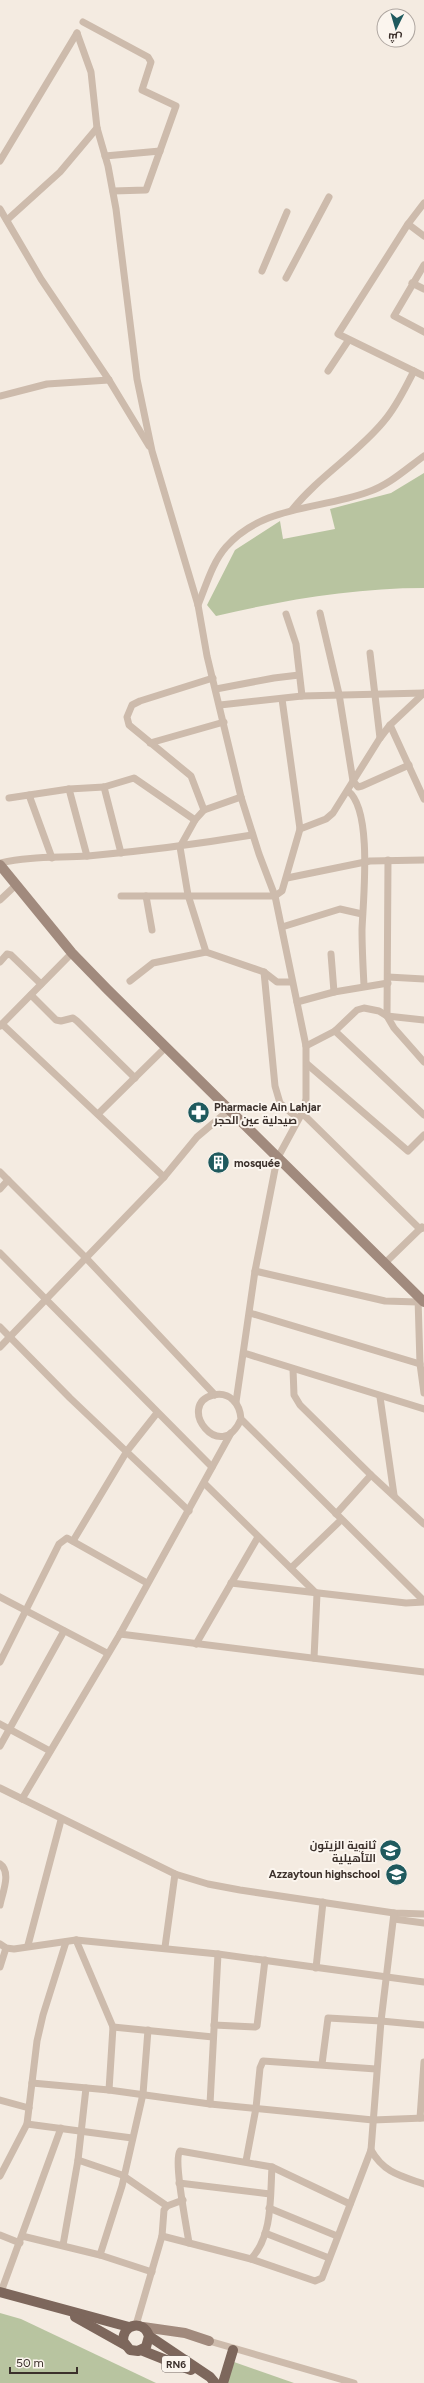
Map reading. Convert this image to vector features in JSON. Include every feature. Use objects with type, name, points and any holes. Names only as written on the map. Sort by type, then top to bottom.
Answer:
[{"type":"main road","points":[[0,864],[72,953],[277,1159],[385,1263],[420,1300]]},
{"type":"main road","name":"RN6","points":[[0,2292],[141,2330],[213,2380]]},
{"type":"main road","name":"RN6","points":[[63,2310],[134,2351],[141,2350],[213,2380]]},
{"type":"main road","points":[[141,2330],[146,2347],[141,2350]]},
{"type":"main road","points":[[124,2345],[123,2337],[141,2330],[209,2341]]},
{"type":"main road","points":[[223,2383],[233,2350]]},
{"type":"street","points":[[83,22],[148,57],[150,62],[142,90],[176,106],[146,190],[113,191]]},
{"type":"street","points":[[0,161],[78,33],[94,84],[97,128],[113,191],[137,379],[152,451],[198,605],[213,678],[241,796],[252,835],[275,896],[306,1046],[306,1099],[300,1116],[277,1159],[255,1272],[236,1402]]},
{"type":"street","points":[[7,220],[60,172],[97,128]]},
{"type":"street","points":[[105,156],[160,151]]},
{"type":"street","points":[[286,278],[329,197]]},
{"type":"street","points":[[424,203],[408,224],[338,332],[338,334],[348,340],[424,376]]},
{"type":"street","points":[[0,208],[41,279],[109,380],[152,451]]},
{"type":"street","points":[[262,271],[287,212]]},
{"type":"street","points":[[408,224],[424,236]]},
{"type":"street","points":[[424,265],[412,283],[394,316],[424,332]]},
{"type":"street","points":[[412,283],[424,289]]},
{"type":"street","points":[[328,371],[348,340]]},
{"type":"street","points":[[292,510],[305,493],[343,461],[384,421],[414,371]]},
{"type":"street","points":[[0,396],[47,384],[109,380]]},
{"type":"street","points":[[198,605],[218,560],[226,548],[260,520],[292,510],[368,492],[385,485],[424,456]]},
{"type":"street","points":[[320,613],[339,694],[353,781],[358,787],[362,786],[409,764]]},
{"type":"street","points":[[286,614],[296,644],[302,696]]},
{"type":"street","points":[[370,653],[380,738]]},
{"type":"street","points":[[216,689],[299,675]]},
{"type":"street","points":[[204,810],[191,776],[129,725],[127,717],[132,705],[213,678]]},
{"type":"street","points":[[220,705],[302,696],[374,693],[424,693]]},
{"type":"street","points":[[300,829],[326,819],[333,813],[380,738],[390,725],[424,693]]},
{"type":"street","points":[[121,896],[275,896],[282,891],[300,829],[282,699]]},
{"type":"street","points":[[150,743],[224,722]]},
{"type":"street","points":[[390,725],[424,797]]},
{"type":"street","points":[[9,798],[69,789],[104,787],[134,778],[195,820]]},
{"type":"street","points":[[104,787],[121,853]]},
{"type":"street","points":[[69,789],[87,856]]},
{"type":"street","points":[[348,791],[357,804],[366,862],[362,914],[364,985]]},
{"type":"street","points":[[29,795],[52,858]]},
{"type":"street","points":[[206,952],[188,895],[180,847],[195,820],[204,810],[241,796]]},
{"type":"street","points":[[0,864],[31,858],[87,856],[180,847],[252,835]]},
{"type":"street","points":[[287,878],[366,862],[388,860],[424,860]]},
{"type":"street","points":[[388,860],[387,1016],[394,1028],[424,1062]]},
{"type":"street","points":[[0,900],[16,885]]},
{"type":"street","points":[[146,896],[152,930]]},
{"type":"street","points":[[282,927],[340,909],[362,914]]},
{"type":"street","points":[[130,981],[154,963],[206,952],[264,972],[277,982],[292,982]]},
{"type":"street","points":[[72,953],[1,1025],[164,1177]]},
{"type":"street","points":[[0,961],[7,954],[11,955],[41,984]]},
{"type":"street","points":[[331,954],[334,992]]},
{"type":"street","points":[[264,972],[278,1098],[284,1108],[300,1116],[423,1228],[385,1263]]},
{"type":"street","points":[[297,1002],[388,980],[424,979]]},
{"type":"street","points":[[31,994],[56,1020],[62,1021],[73,1018],[77,1020],[135,1078]]},
{"type":"street","points":[[306,1046],[335,1031],[357,1010],[364,1008],[379,1011],[387,1016],[424,1020]]},
{"type":"street","points":[[335,1031],[424,1115]]},
{"type":"street","points":[[98,1114],[166,1047]]},
{"type":"street","points":[[306,1064],[408,1151],[424,1136]]},
{"type":"street","points":[[0,1347],[164,1177],[197,1137],[229,1110]]},
{"type":"street","points":[[0,1172],[86,1258],[215,1395]]},
{"type":"street","points":[[0,1189],[8,1180]]},
{"type":"street","points":[[0,1252],[157,1413],[212,1467]]},
{"type":"street","points":[[255,1272],[385,1301],[420,1300],[420,1364],[424,1394]]},
{"type":"street","points":[[250,1313],[420,1364]]},
{"type":"street","points":[[0,1327],[189,1512]]},
{"type":"street","points":[[244,1353],[380,1397],[424,1409]]},
{"type":"street","points":[[293,1369],[294,1395],[300,1405],[371,1476],[394,1495],[424,1524]]},
{"type":"street","points":[[22,1799],[120,1634],[147,1583],[205,1484],[212,1467],[231,1433],[237,1427],[241,1419],[240,1410],[236,1402],[230,1396],[215,1395],[205,1400],[200,1407],[198,1416],[200,1424],[206,1431],[214,1435],[223,1436],[231,1433]]},
{"type":"street","points":[[380,1397],[394,1495]]},
{"type":"street","points":[[73,1541],[127,1451],[157,1413]]},
{"type":"street","points":[[241,1419],[424,1602]]},
{"type":"street","points":[[336,1514],[371,1476]]},
{"type":"street","points":[[205,1484],[318,1594],[314,1658]]},
{"type":"street","points":[[291,1568],[341,1520]]},
{"type":"street","points":[[196,1644],[258,1536]]},
{"type":"street","points":[[0,1662],[61,1540],[67,1538],[73,1541],[147,1583]]},
{"type":"street","points":[[231,1584],[406,1603],[424,1602]]},
{"type":"street","points":[[0,1598],[108,1653]]},
{"type":"street","points":[[0,1746],[64,1631]]},
{"type":"street","points":[[120,1634],[424,1672]]},
{"type":"street","points":[[0,1724],[50,1751]]},
{"type":"street","points":[[0,1788],[61,1820],[175,1874],[227,1888],[323,1902],[424,1923]]},
{"type":"street","points":[[28,1945],[61,1820]]},
{"type":"street","points":[[0,1864],[5,1868],[6,1874],[0,1905]]},
{"type":"street","points":[[165,1948],[175,1874]]},
{"type":"street","points":[[316,1968],[323,1902]]},
{"type":"street","points":[[394,1916],[424,1914]]},
{"type":"street","points":[[162,2236],[251,2259],[315,2281],[322,2278],[371,2150],[376,2069],[394,1916]]},
{"type":"street","points":[[76,1940],[113,2027],[109,2090]]},
{"type":"street","points":[[0,1967],[3,1946],[14,1949],[28,1945],[48,1945],[76,1940],[218,1954],[424,1982]]},
{"type":"street","points":[[0,2176],[27,2124],[37,2041],[43,2015],[66,1942]]},
{"type":"street","points":[[210,2104],[218,1954]]},
{"type":"street","points":[[214,2025],[255,2028],[257,2026],[265,1960]]},
{"type":"street","points":[[322,2064],[328,2018],[381,2020],[424,2025]]},
{"type":"street","points":[[113,2027],[213,2038]]},
{"type":"street","points":[[100,2254],[122,2186],[122,2175],[143,2094],[148,2030]]},
{"type":"street","points":[[246,2161],[256,2108],[260,2068],[263,2061],[376,2069]]},
{"type":"street","points":[[32,2084],[109,2090],[210,2104],[373,2120],[422,2118],[424,2062]]},
{"type":"street","points":[[63,2245],[78,2160],[86,2088]]},
{"type":"street","points":[[0,2100],[28,2108]]},
{"type":"street","points":[[27,2124],[132,2138]]},
{"type":"street","points":[[0,2292],[20,2243],[61,2128]]},
{"type":"street","points":[[371,2150],[378,2162],[385,2168],[424,2184]]},
{"type":"street","points":[[189,2243],[179,2183],[177,2157],[180,2151],[246,2161],[272,2167],[350,2204]]},
{"type":"street","points":[[78,2160],[122,2175],[167,2206]]},
{"type":"street","points":[[251,2259],[260,2248],[266,2233],[272,2167]]},
{"type":"street","points":[[179,2183],[270,2194]]},
{"type":"street","points":[[141,2330],[152,2272],[162,2236],[164,2210],[167,2206],[183,2200]]},
{"type":"street","points":[[269,2208],[338,2236]]},
{"type":"street","points":[[266,2233],[329,2258]]},
{"type":"street","points":[[0,2235],[20,2243]]},
{"type":"street","points":[[22,2236],[100,2254],[152,2272]]},
{"type":"street","points":[[209,2341],[233,2350],[354,2383]]},
{"type":"green space","points":[[424,473],[424,588],[372,590],[319,596],[216,616],[207,605],[235,550],[280,521],[283,539],[335,529],[330,509],[391,493]]},
{"type":"green space","points":[[0,2313],[21,2319],[156,2383],[0,2383]]},
{"type":"green space","points":[[234,2362],[294,2383],[227,2383]]},
{"type":"place","name":"Pharmacie Ain Lahjar صيدلية عين الحجر","points":[[198,1113]]},
{"type":"place","name":"mosquée","points":[[219,1163]]},
{"type":"place","name":"ثانوية الزيتون التأهيلية","points":[[391,1851]]},
{"type":"place","name":"Azzaytoun highschool","points":[[396,1874]]}]
